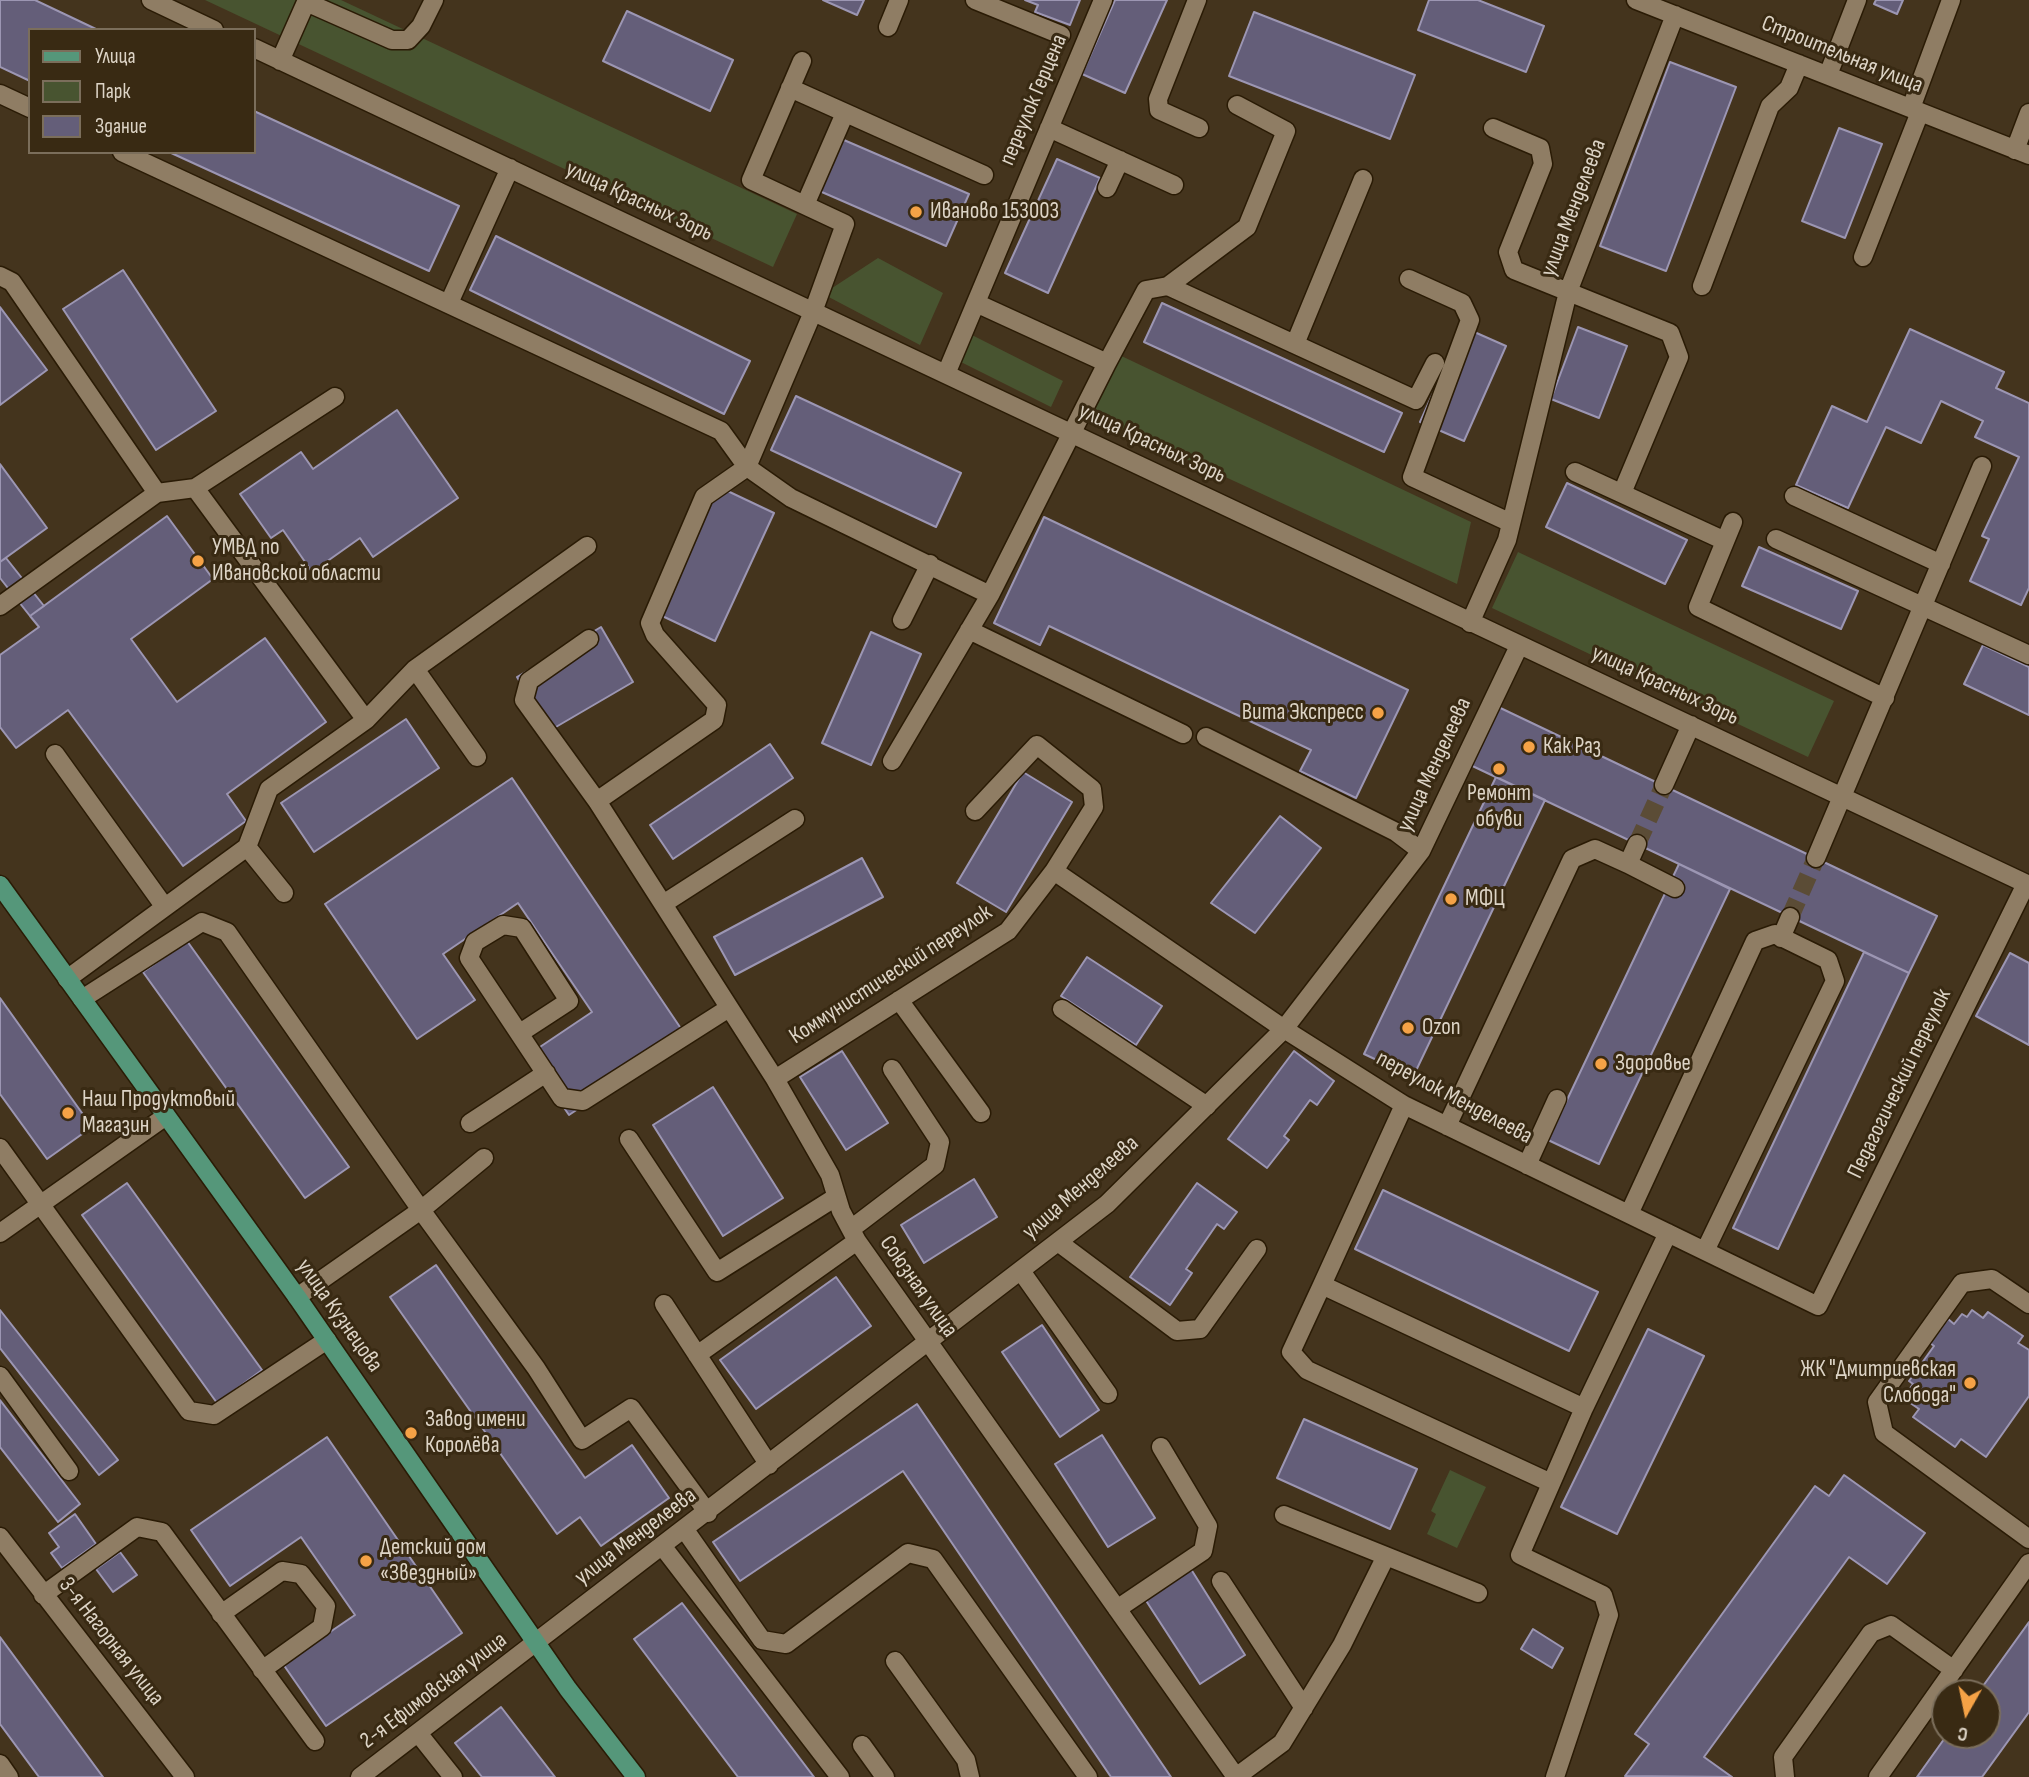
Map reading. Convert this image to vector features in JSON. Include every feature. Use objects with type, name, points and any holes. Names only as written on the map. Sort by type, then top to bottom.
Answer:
[{"type":"main road","name":"улица Кузнецова","points":[[0,885],[297,1297],[537,1644],[636,1777]]},
{"type":"street","points":[[151,0],[195,26]]},
{"type":"street","points":[[280,61],[307,1],[392,40],[408,40],[421,26],[434,0]]},
{"type":"street","points":[[888,27],[899,0]]},
{"type":"street","points":[[975,0],[1061,35]]},
{"type":"street","name":"переулок Герцена","points":[[946,374],[1103,0]]},
{"type":"street","points":[[1197,0],[1158,99],[1159,110],[1199,128]]},
{"type":"street","name":"Строительная улица","points":[[1636,0],[1659,4],[1675,15],[2022,152]]},
{"type":"street","points":[[1828,75],[1857,0]]},
{"type":"street","points":[[1863,257],[1951,0]]},
{"type":"street","name":"улица Менделеева","points":[[1470,623],[1507,540],[1568,292],[1675,15]]},
{"type":"street","name":"улица Красных Зорь","points":[[256,49],[2027,884]]},
{"type":"street","points":[[597,801],[714,719],[717,705],[655,635],[650,623],[704,497],[747,467],[813,312],[845,224],[751,180],[802,61]]},
{"type":"street","points":[[1702,286],[1770,106],[1789,88],[1799,64]]},
{"type":"street","points":[[790,88],[984,175]]},
{"type":"street","points":[[0,94],[28,107]]},
{"type":"street","points":[[892,761],[989,595],[1043,494],[1070,433],[1146,290],[1168,286],[1247,227],[1286,131],[1237,105]]},
{"type":"street","points":[[805,205],[845,113]]},
{"type":"street","points":[[2022,152],[2029,113]]},
{"type":"street","points":[[1049,128],[1174,185]]},
{"type":"street","points":[[1493,128],[1540,148],[1543,164],[1508,252],[1514,270],[1670,333],[1679,357],[1622,493]]},
{"type":"street","points":[[130,154],[721,431],[747,467],[791,498],[989,595]]},
{"type":"street","points":[[1107,188],[1119,160]]},
{"type":"street","points":[[449,303],[510,168]]},
{"type":"street","points":[[1295,344],[1363,179]]},
{"type":"street","points":[[0,276],[12,282],[157,493]]},
{"type":"street","points":[[1409,279],[1462,303],[1470,320],[1412,477],[1511,523]]},
{"type":"street","points":[[1168,286],[1416,400],[1435,363]]},
{"type":"street","points":[[976,303],[1107,363]]},
{"type":"street","points":[[0,606],[157,493],[195,488],[335,397]]},
{"type":"street","points":[[1816,858],[1982,466]]},
{"type":"street","points":[[1575,472],[1725,541]]},
{"type":"street","points":[[195,488],[366,720]]},
{"type":"street","points":[[1794,496],[1941,564]]},
{"type":"street","points":[[1733,522],[1698,607],[1885,698]]},
{"type":"street","points":[[1776,539],[1924,604],[2029,655]]},
{"type":"street","points":[[67,979],[247,847],[269,789],[366,720],[415,669],[587,546]]},
{"type":"street","points":[[902,620],[930,564]]},
{"type":"street","points":[[969,629],[1183,734]]},
{"type":"street","name":"Союзная улица","points":[[589,639],[529,681],[524,700],[597,801],[775,1079],[830,1175],[836,1197],[854,1235],[928,1344],[1236,1777]]},
{"type":"street","name":"улица Менделеева","points":[[537,1644],[1107,1204],[1284,1029],[1421,851],[1519,646]]},
{"type":"street","points":[[415,669],[477,757]]},
{"type":"street","points":[[1664,785],[1691,725]]},
{"type":"street","points":[[1206,737],[1396,832],[1421,851]]},
{"type":"street","name":"Коммунистический переулок","points":[[775,1079],[1009,931],[1054,871],[1094,807],[1092,789],[1037,745],[975,811]]},
{"type":"street","points":[[55,754],[163,906]]},
{"type":"street","points":[[663,904],[795,819]]},
{"type":"street","points":[[1628,864],[1637,844]]},
{"type":"street","points":[[247,847],[284,893]]},
{"type":"street","points":[[1447,1126],[1572,859],[1595,849],[1675,888]]},
{"type":"street","name":"переулок Менделеева","points":[[1054,871],[1284,1029],[1404,1105],[1818,1306]]},
{"type":"street","name":"Педагогический переулок","points":[[1818,1306],[2027,884]]},
{"type":"street","points":[[1781,938],[1790,917]]},
{"type":"street","points":[[82,999],[202,922],[227,932],[421,1210],[536,1368],[582,1440],[631,1408],[708,1513]]},
{"type":"street","points":[[520,1033],[569,1001],[522,928],[503,925],[475,942],[469,958],[562,1098],[583,1101],[729,1008]]},
{"type":"street","points":[[1629,1214],[1755,940],[1775,934],[1828,960],[1836,981],[1705,1251]]},
{"type":"street","points":[[899,1000],[981,1113]]},
{"type":"street","points":[[1062,1009],[1207,1105]]},
{"type":"street","points":[[698,1355],[854,1235],[935,1165],[940,1142],[892,1069]]},
{"type":"street","points":[[470,1124],[546,1073]]},
{"type":"street","points":[[1527,1165],[1557,1099]]},
{"type":"street","points":[[1404,1105],[1291,1352],[1307,1370],[1551,1483]]},
{"type":"street","points":[[0,1233],[166,1116]]},
{"type":"street","points":[[629,1139],[717,1272],[836,1197]]},
{"type":"street","points":[[0,1148],[190,1410],[214,1415],[327,1340]]},
{"type":"street","points":[[297,1297],[421,1210],[484,1158]]},
{"type":"street","points":[[1557,1775],[1609,1615],[1604,1595],[1520,1555],[1584,1408],[1668,1233]]},
{"type":"street","points":[[1058,1242],[1177,1331],[1200,1329],[1257,1249]]},
{"type":"street","points":[[1021,1271],[1108,1394]]},
{"type":"street","points":[[2029,1304],[1992,1279],[1962,1283],[1878,1402],[1884,1433],[2029,1539]]},
{"type":"street","points":[[1322,1285],[1584,1408]]},
{"type":"street","points":[[664,1304],[769,1465]]},
{"type":"street","points":[[0,1376],[69,1471]]},
{"type":"street","points":[[1117,1609],[1203,1551],[1208,1526],[1161,1447]]},
{"type":"street","points":[[1284,1515],[1385,1558],[1478,1593]]},
{"type":"street","points":[[43,1595],[137,1527],[162,1532],[315,1741]]},
{"type":"street","points":[[685,1530],[762,1640],[786,1644],[908,1553],[933,1559],[1088,1777]]},
{"type":"street","name":"3-я Нагорная улица","points":[[0,1541],[185,1777]]},
{"type":"street","points":[[663,1547],[840,1777]]},
{"type":"street","points":[[1236,1777],[1282,1743],[1342,1645],[1385,1558]]},
{"type":"street","points":[[1878,1777],[2029,1563]]},
{"type":"street","points":[[221,1614],[282,1571],[301,1574],[326,1606],[322,1627],[262,1670]]},
{"type":"street","points":[[1221,1581],[1304,1707]]},
{"type":"street","points":[[1785,1777],[1783,1757],[1871,1633],[1891,1625],[1954,1670]]},
{"type":"street","name":"2-я Ефимовская улица","points":[[360,1777],[537,1644]]},
{"type":"street","points":[[895,1661],[965,1760],[970,1777]]},
{"type":"street","points":[[418,1733],[453,1777]]},
{"type":"street","points":[[862,1745],[885,1777]]},
{"type":"street","points":[[0,1764],[9,1777]]},
{"type":"green space","points":[[205,0],[341,0],[797,214],[773,267]]},
{"type":"green space","points":[[878,258],[943,293],[920,345],[823,294]]},
{"type":"green space","points":[[962,330],[1063,381],[1051,407],[949,356]]},
{"type":"green space","points":[[1113,352],[1471,522],[1457,584],[1089,414]]},
{"type":"green space","points":[[1518,552],[1834,701],[1808,757],[1492,608]]},
{"type":"green space","points":[[1450,1470],[1486,1487],[1457,1548],[1427,1534],[1436,1514],[1431,1511]]},
{"type":"building","points":[[0,0],[35,0],[94,28],[28,28],[28,80],[0,67]]},
{"type":"building","points":[[823,0],[864,0],[857,15]]},
{"type":"building","points":[[1025,0],[1080,0],[1070,25],[1035,12],[1038,5]]},
{"type":"building","points":[[1115,0],[1167,0],[1125,93],[1082,74]]},
{"type":"building","points":[[1429,0],[1478,0],[1544,26],[1526,72],[1418,30]]},
{"type":"building","points":[[1876,0],[1903,0],[1897,14],[1874,4]]},
{"type":"building","points":[[627,11],[733,60],[710,111],[603,61]]},
{"type":"building","points":[[1254,12],[1415,75],[1390,139],[1229,76]]},
{"type":"building","points":[[1670,62],[1736,87],[1666,271],[1600,246]]},
{"type":"building","points":[[256,112],[459,206],[429,271],[173,154],[256,154]]},
{"type":"building","points":[[1839,128],[1882,144],[1845,238],[1802,221]]},
{"type":"building","points":[[830,134],[969,194],[946,246],[808,186]]},
{"type":"building","points":[[1057,159],[1100,178],[1048,293],[1005,273]]},
{"type":"building","points":[[496,236],[750,361],[724,414],[470,290]]},
{"type":"building","points":[[123,270],[216,411],[156,450],[63,309]]},
{"type":"building","points":[[1162,303],[1402,413],[1384,452],[1144,342]]},
{"type":"building","points":[[0,307],[47,370],[0,405]]},
{"type":"building","points":[[1463,327],[1506,346],[1464,441],[1420,422]]},
{"type":"building","points":[[1578,327],[1627,346],[1599,418],[1551,399]]},
{"type":"building","points":[[1910,329],[2004,372],[1996,388],[2029,403],[2029,588],[2021,605],[1970,581],[1989,539],[1982,536],[2019,457],[1975,437],[1983,421],[1941,401],[1921,443],[1886,427],[1848,508],[1796,485],[1832,406],[1867,422]]},
{"type":"building","points":[[796,396],[961,473],[936,527],[771,450]]},
{"type":"building","points":[[397,410],[458,498],[373,557],[360,538],[312,572],[283,530],[271,538],[240,494],[301,452],[313,469]]},
{"type":"building","points":[[0,464],[47,528],[0,562]]},
{"type":"building","points":[[1567,483],[1687,540],[1665,584],[1546,527]]},
{"type":"building","points":[[717,486],[774,513],[715,641],[658,614]]},
{"type":"building","points":[[167,516],[213,579],[131,639],[177,702],[265,638],[326,722],[227,794],[246,821],[183,866],[68,710],[16,748],[0,727],[0,655],[39,627],[30,616]]},
{"type":"building","points":[[1044,517],[1408,690],[1356,798],[1300,771],[1311,750],[1049,626],[1040,645],[994,623]]},
{"type":"building","points":[[1759,547],[1858,591],[1841,629],[1742,586]]},
{"type":"building","points":[[6,558],[44,606],[30,616],[0,578],[0,562]]},
{"type":"building","points":[[601,627],[633,682],[549,731],[517,677]]},
{"type":"building","points":[[871,632],[921,654],[871,765],[822,743]]},
{"type":"building","points":[[1983,645],[2029,667],[2029,715],[1964,684]]},
{"type":"building","points":[[1492,704],[1937,916],[1909,973],[1464,762]]},
{"type":"building","points":[[406,719],[439,768],[314,852],[281,803]]},
{"type":"building","points":[[770,744],[793,778],[673,859],[650,825]]},
{"type":"building","points":[[1023,772],[1072,802],[1006,912],[957,883]]},
{"type":"building","points":[[1496,777],[1545,800],[1413,1077],[1364,1054]]},
{"type":"building","points":[[512,778],[686,1036],[569,1115],[528,1055],[592,1012],[518,903],[443,954],[475,1000],[417,1039],[325,904]]},
{"type":"building","points":[[1280,816],[1321,848],[1255,933],[1211,903]]},
{"type":"building","points":[[862,858],[883,897],[735,975],[714,937]]},
{"type":"building","points":[[1679,864],[1730,889],[1599,1164],[1548,1140]]},
{"type":"building","points":[[187,941],[349,1167],[305,1198],[143,972]]},
{"type":"building","points":[[1864,952],[1909,973],[1778,1249],[1733,1228]]},
{"type":"building","points":[[2010,953],[2029,963],[2029,1045],[1976,1016]]},
{"type":"building","points":[[1087,957],[1162,1006],[1136,1045],[1061,996]]},
{"type":"building","points":[[0,998],[92,1127],[47,1159],[0,1094]]},
{"type":"building","points":[[842,1051],[888,1123],[846,1150],[800,1077]]},
{"type":"building","points":[[1294,1051],[1334,1081],[1317,1105],[1310,1100],[1284,1136],[1289,1140],[1267,1168],[1228,1139]]},
{"type":"building","points":[[713,1087],[783,1198],[723,1236],[653,1125]]},
{"type":"building","points":[[974,1179],[997,1217],[924,1263],[901,1225]]},
{"type":"building","points":[[127,1183],[262,1370],[217,1403],[82,1215]]},
{"type":"building","points":[[1197,1183],[1237,1212],[1224,1229],[1217,1224],[1186,1269],[1192,1273],[1170,1305],[1130,1277]]},
{"type":"building","points":[[1383,1190],[1598,1292],[1569,1351],[1355,1249]]},
{"type":"building","points":[[436,1265],[585,1478],[632,1445],[669,1498],[601,1546],[580,1517],[557,1534],[390,1297]]},
{"type":"building","points":[[836,1277],[871,1326],[756,1409],[720,1360]]},
{"type":"building","points":[[0,1310],[118,1460],[99,1475],[0,1348]]},
{"type":"building","name":"ЖК \"Дмитриевская Слобода\"","points":[[1972,1310],[1983,1318],[1988,1312],[2023,1336],[2018,1343],[2029,1350],[2029,1396],[1986,1457],[1961,1439],[1955,1447],[1913,1417],[1919,1409],[1903,1398],[1913,1384],[1909,1381],[1934,1346],[1930,1343],[1948,1319],[1954,1324],[1962,1314],[1967,1317]]},
{"type":"building","points":[[1042,1325],[1099,1410],[1060,1437],[1002,1352]]},
{"type":"building","points":[[1648,1329],[1704,1356],[1617,1534],[1561,1507]]},
{"type":"building","points":[[0,1400],[80,1504],[58,1522],[0,1447]]},
{"type":"building","points":[[917,1404],[1171,1777],[1111,1777],[903,1471],[740,1581],[713,1542]]},
{"type":"building","points":[[1304,1419],[1417,1469],[1390,1529],[1277,1478]]},
{"type":"building","points":[[1102,1435],[1155,1518],[1108,1547],[1055,1464]]},
{"type":"building","name":"Детский дом «Звездный»","points":[[327,1437],[462,1633],[326,1726],[283,1664],[355,1615],[301,1537],[230,1586],[191,1530]]},
{"type":"building","points":[[1844,1475],[1925,1533],[1887,1584],[1849,1557],[1704,1757],[1732,1777],[1625,1776],[1649,1744],[1635,1734],[1815,1486],[1829,1496]]},
{"type":"building","points":[[75,1514],[96,1544],[62,1568],[51,1553],[59,1547],[49,1533]]},
{"type":"building","points":[[120,1552],[137,1575],[113,1592],[96,1569]]},
{"type":"building","points":[[1189,1566],[1245,1655],[1200,1684],[1143,1596]]},
{"type":"building","points":[[682,1603],[814,1777],[738,1777],[634,1639]]},
{"type":"building","points":[[2029,1622],[2029,1712],[1982,1777],[1917,1777],[1937,1749],[2001,1749],[2001,1679],[1988,1679]]},
{"type":"building","points":[[1533,1629],[1563,1648],[1552,1668],[1521,1649]]},
{"type":"building","points":[[0,1637],[103,1777],[39,1777],[0,1724]]},
{"type":"building","points":[[501,1707],[555,1777],[482,1777],[455,1743]]},
{"type":"tunnel","points":[[1637,844],[1664,785]]},
{"type":"tunnel","points":[[1790,917],[1816,858]]},
{"type":"place","name":"Иваново 153003","points":[[916,212]]},
{"type":"place","name":"УМВД по Ивановской области","points":[[198,561]]},
{"type":"place","name":"Вита Экспресс","points":[[1378,713]]},
{"type":"place","name":"Как Раз","points":[[1529,747]]},
{"type":"place","name":"Ремонт обуви","points":[[1499,769]]},
{"type":"place","name":"МФЦ","points":[[1451,899]]},
{"type":"place","name":"Ozon","points":[[1408,1028]]},
{"type":"place","name":"Здоровье","points":[[1601,1064]]},
{"type":"place","name":"Наш Продуктовый Магазин","points":[[68,1113]]},
{"type":"place","name":"ЖК \"Дмитриевская Слобода\"","points":[[1970,1383]]},
{"type":"place","name":"Завод имени Королёва","points":[[411,1433]]},
{"type":"place","name":"Детский дом «Звездный»","points":[[366,1561]]}]
